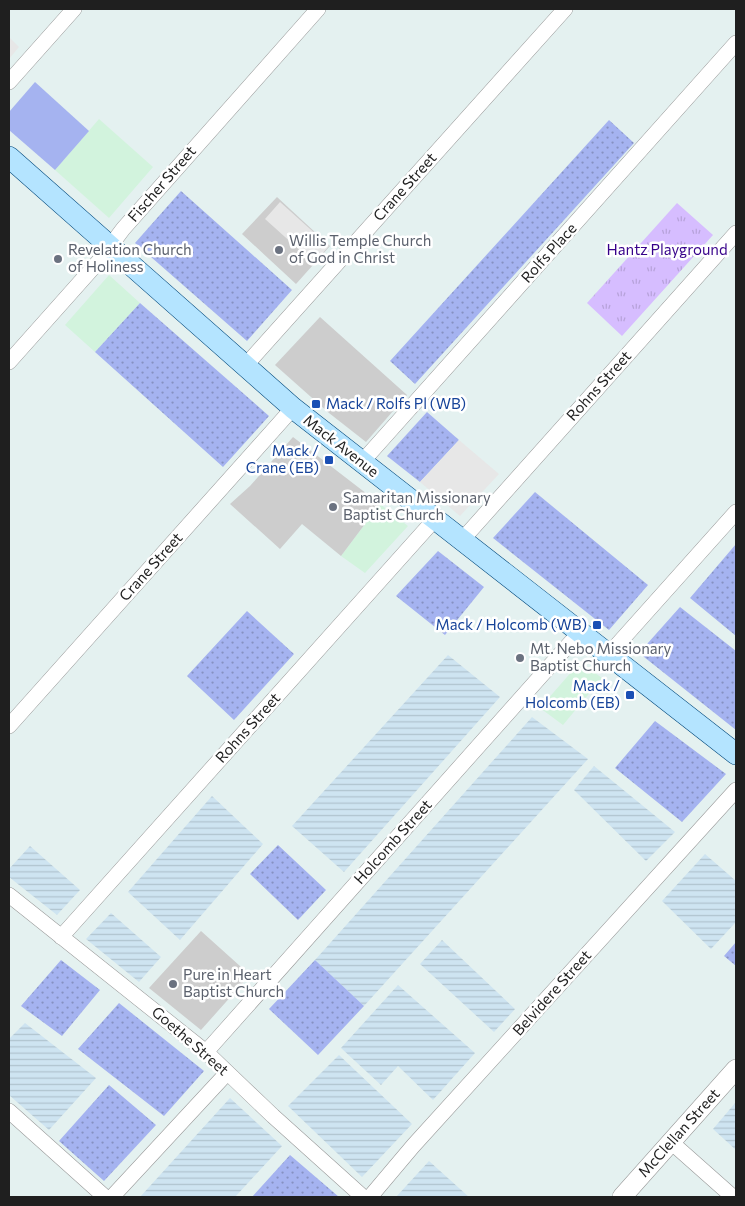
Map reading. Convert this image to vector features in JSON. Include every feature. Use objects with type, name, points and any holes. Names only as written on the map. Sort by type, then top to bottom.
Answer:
[{"type":"main road","name":"Mack Avenue","points":[[9,157],[293,408],[736,754]]},
{"type":"street","points":[[9,82],[74,9]]},
{"type":"street","name":"Fischer Street","points":[[9,362],[99,262],[129,222],[318,9]]},
{"type":"street","name":"Crane Street","points":[[245,366],[565,9]]},
{"type":"street","name":"Rolfs Place","points":[[362,462],[736,43]]},
{"type":"street","name":"Rohns Street","points":[[462,540],[736,233]]},
{"type":"street","name":"Crane Street","points":[[9,726],[293,408]]},
{"type":"street","points":[[609,654],[736,512]]},
{"type":"street","name":"Rohns Street","points":[[61,937],[435,519]]},
{"type":"street","name":"Holcomb Street","points":[[206,1052],[580,632]]},
{"type":"street","name":"Belvidere Street","points":[[370,1197],[413,1146],[736,790]]},
{"type":"street","name":"Goethe Street","points":[[9,895],[206,1052],[273,1116],[363,1197]]},
{"type":"street","name":"McClellan Street","points":[[622,1197],[736,1070]]},
{"type":"street","points":[[112,1197],[227,1073]]},
{"type":"street","points":[[9,1111],[105,1197]]},
{"type":"street","points":[[671,1142],[733,1197]]},
{"type":"shaded area","points":[[9,37],[19,47],[9,59]]},
{"type":"shaded area","points":[[35,82],[89,131],[55,170],[9,130],[9,112]]},
{"type":"shaded area","points":[[99,119],[153,167],[109,218],[55,170]]},
{"type":"shaded area","points":[[609,120],[634,143],[415,384],[390,361]]},
{"type":"shaded area","points":[[181,191],[292,290],[247,341],[135,243]]},
{"type":"shaded area","points":[[277,197],[330,246],[296,284],[242,234]]},
{"type":"shaded area","points":[[280,202],[329,246],[314,263],[265,219]]},
{"type":"shaded area","points":[[109,275],[140,303],[95,352],[65,325]]},
{"type":"shaded area","points":[[140,303],[269,416],[223,467],[95,352]]},
{"type":"shaded area","points":[[320,317],[407,395],[366,442],[329,413],[275,365]]},
{"type":"shaded area","points":[[427,412],[459,440],[420,482],[387,456]]},
{"type":"shaded area","points":[[293,437],[380,504],[341,556],[302,524],[280,549],[230,504],[250,486]]},
{"type":"shaded area","points":[[459,440],[499,474],[460,516],[420,482]]},
{"type":"shaded area","points":[[535,492],[648,585],[609,630],[493,538]]},
{"type":"shaded area","points":[[380,504],[408,526],[365,573],[341,556]]},
{"type":"shaded area","points":[[736,544],[736,636],[690,598]]},
{"type":"shaded area","points":[[438,551],[484,587],[445,635],[396,596]]},
{"type":"shaded area","points":[[680,607],[736,651],[736,730],[639,653]]},
{"type":"shaded area","points":[[247,611],[294,654],[234,720],[187,676]]},
{"type":"shaded area","points":[[448,655],[500,697],[344,872],[292,826]]},
{"type":"shaded area","points":[[580,662],[602,678],[563,725],[540,708]]},
{"type":"shaded area","points":[[532,717],[588,759],[364,1006],[315,960]]},
{"type":"shaded area","points":[[655,721],[726,774],[682,822],[615,768]]},
{"type":"shaded area","points":[[594,766],[675,832],[646,861],[574,790]]},
{"type":"shaded area","points":[[212,796],[263,844],[180,940],[128,892]]},
{"type":"shaded area","points":[[278,845],[326,890],[298,920],[250,874]]},
{"type":"shaded area","points":[[30,846],[80,890],[57,915],[9,877],[9,869]]},
{"type":"shaded area","points":[[705,854],[736,881],[736,922],[711,949],[662,901]]},
{"type":"shaded area","points":[[111,913],[161,957],[139,982],[86,939]]},
{"type":"shaded area","points":[[201,931],[250,975],[201,1030],[149,988]]},
{"type":"shaded area","points":[[442,940],[515,1009],[494,1032],[420,964]]},
{"type":"shaded area","points":[[736,942],[736,966],[724,956]]},
{"type":"shaded area","points":[[61,960],[100,990],[62,1036],[21,1006]]},
{"type":"shaded area","points":[[315,960],[364,1006],[318,1055],[269,1009]]},
{"type":"shaded area","points":[[398,985],[475,1053],[433,1100],[398,1066],[381,1085],[341,1048]]},
{"type":"shaded area","points":[[119,1003],[204,1071],[164,1116],[78,1049]]},
{"type":"shaded area","points":[[25,1023],[96,1078],[49,1130],[9,1095],[9,1039]]},
{"type":"shaded area","points":[[339,1055],[412,1124],[362,1177],[288,1106]]},
{"type":"shaded area","points":[[109,1085],[156,1125],[104,1181],[59,1141]]},
{"type":"shaded area","points":[[230,1098],[282,1146],[235,1197],[140,1197]]},
{"type":"shaded area","points":[[736,1102],[736,1150],[713,1129]]},
{"type":"shaded area","points":[[290,1155],[339,1197],[252,1197]]},
{"type":"shaded area","points":[[429,1161],[469,1197],[396,1197]]},
{"type":"green space","name":"Hantz Playground","points":[[677,203],[713,235],[622,336],[587,303]]},
{"type":"place","name":"Willis Temple Church of God in Christ","points":[[279,250]]},
{"type":"place","name":"Revelation Church of Holiness","points":[[58,259]]},
{"type":"place","name":"Mack / Rolfs Pl (WB)","points":[[316,404]]},
{"type":"place","name":"Mack / Crane (EB)","points":[[329,460]]},
{"type":"place","name":"Samaritan Missionary Baptist Church","points":[[333,507]]},
{"type":"place","name":"Mack / Holcomb (WB)","points":[[597,625]]},
{"type":"place","name":"Mt. Nebo Missionary Baptist Church","points":[[520,658]]},
{"type":"place","name":"Mack / Holcomb (EB)","points":[[630,695]]},
{"type":"place","name":"Pure in Heart Baptist Church","points":[[173,984]]}]
